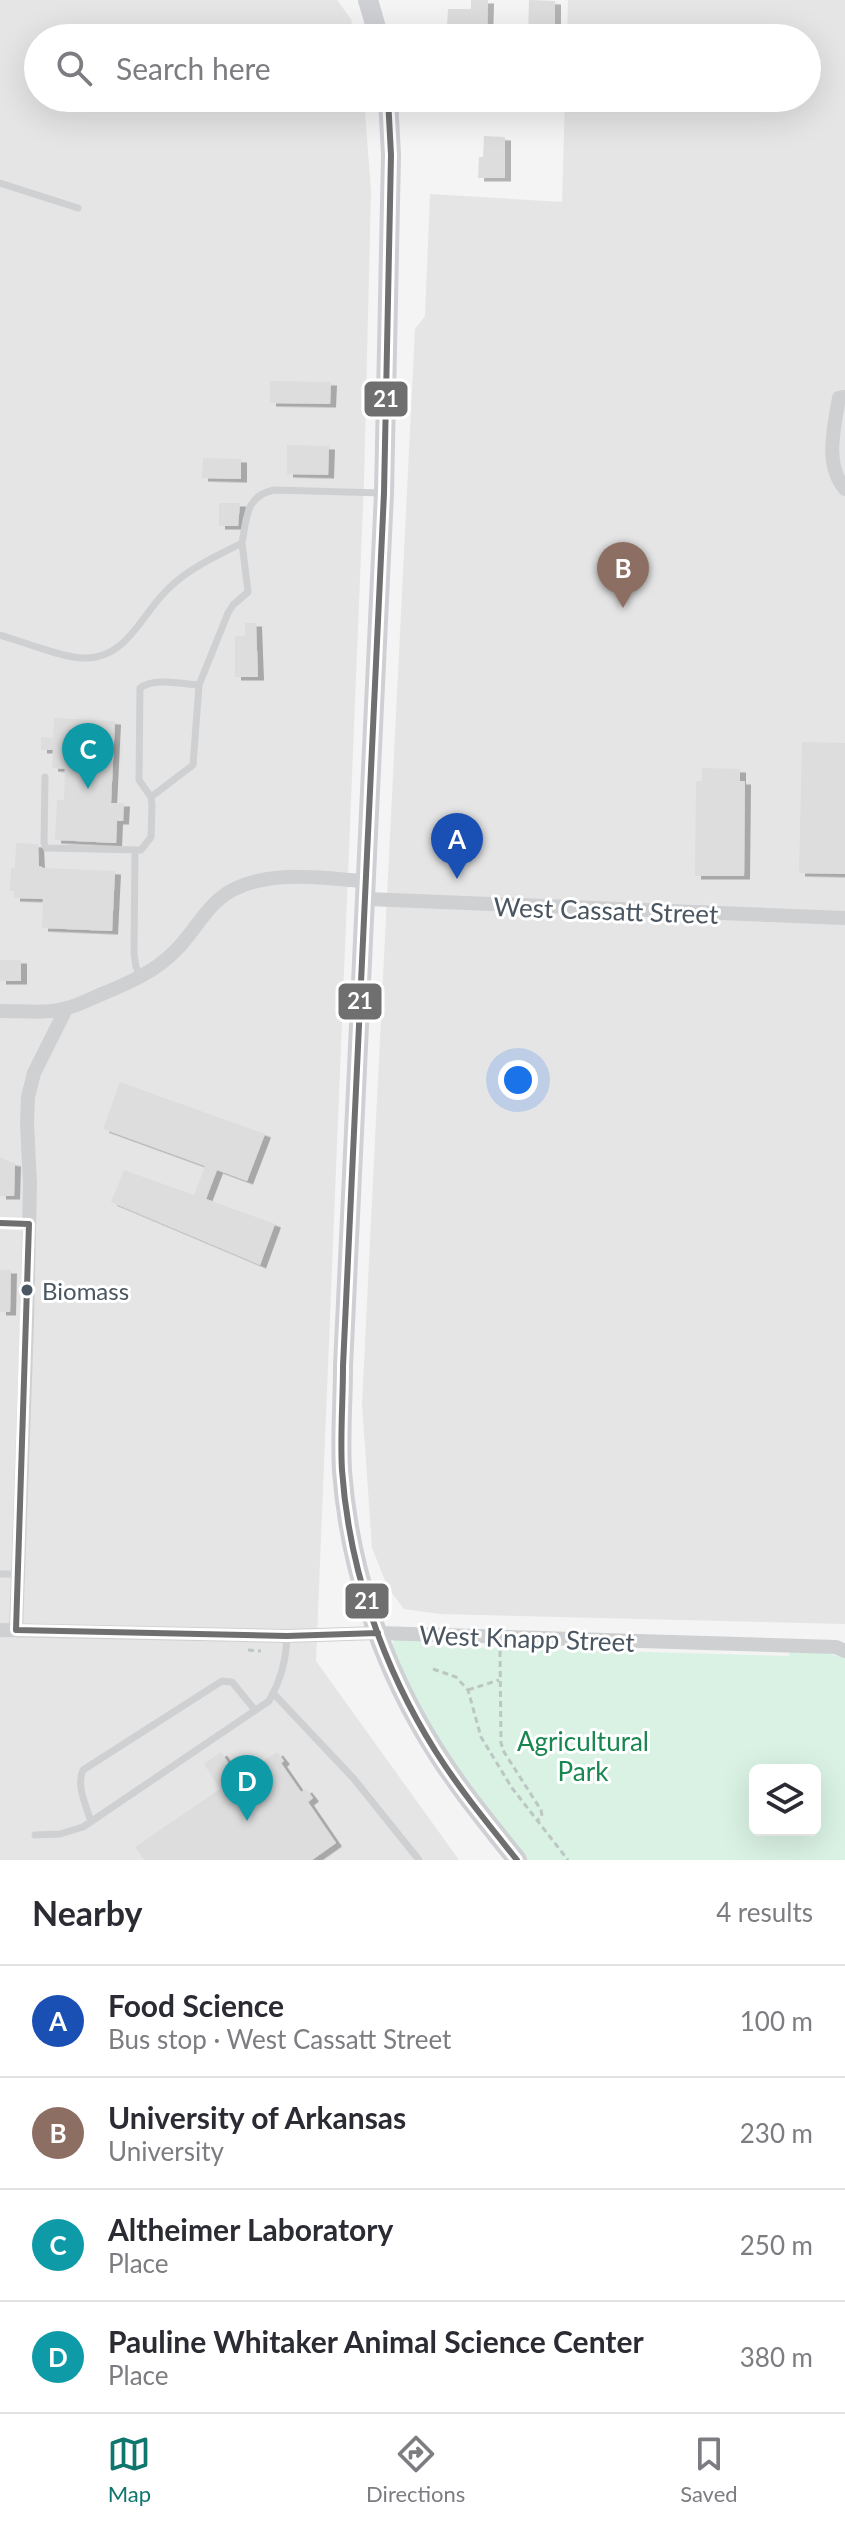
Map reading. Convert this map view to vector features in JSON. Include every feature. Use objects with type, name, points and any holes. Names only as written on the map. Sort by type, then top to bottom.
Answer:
[{"type":"main road","points":[[368,0],[375,24]]},
{"type":"main road","points":[[389,112],[391,155],[384,493],[343,1366],[342,1468],[358,1570],[392,1670],[427,1737],[467,1797],[517,1860]]},
{"type":"street","points":[[845,397],[839,398],[832,441],[836,478],[845,489]]},
{"type":"street","name":"West Cassatt Street","points":[[0,1011],[66,1009],[141,977],[174,952],[220,896],[241,886],[268,879],[297,877],[367,890],[845,918]]},
{"type":"street","points":[[16,1630],[29,1224],[28,1097],[34,1073],[66,1009]]},
{"type":"street","name":"West Knapp Street","points":[[0,1630],[287,1636],[378,1633],[836,1647],[845,1651]]},
{"type":"lane","points":[[0,183],[78,208]]},
{"type":"lane","points":[[151,797],[193,765],[199,685],[228,613],[248,592],[242,543],[249,508],[256,497],[274,490],[384,493]]},
{"type":"lane","points":[[0,635],[81,659],[104,656],[126,641],[168,588],[196,568],[242,543]]},
{"type":"lane","points":[[45,777],[46,848],[135,851],[146,846],[151,837],[151,797],[139,780],[140,688],[154,683],[199,685]]},
{"type":"lane","points":[[135,851],[134,953],[141,977]]},
{"type":"lane","points":[[0,1223],[29,1224]]},
{"type":"lane","points":[[0,1574],[18,1574]]},
{"type":"lane","points":[[35,1835],[60,1834],[91,1822],[269,1701],[286,1660],[287,1636]]},
{"type":"lane","points":[[91,1822],[80,1786],[79,1778],[83,1770],[222,1681],[232,1682],[255,1710]]},
{"type":"lane","points":[[273,1693],[354,1779],[419,1860]]},
{"type":"path","points":[[500,1637],[502,1748],[541,1810],[542,1816],[537,1821]]},
{"type":"path","points":[[433,1669],[456,1677],[468,1690],[481,1737],[512,1788],[568,1860]]},
{"type":"path","points":[[468,1690],[500,1679]]},
{"type":"shaded area","points":[[0,0],[337,0],[352,24],[24,24],[24,112],[365,112],[371,191],[364,481],[316,1661],[459,1860],[0,1860]]},
{"type":"shaded area","points":[[568,0],[845,0],[845,1624],[440,1614],[404,1609],[388,1588],[372,1548],[362,1404],[415,329],[425,316],[430,194],[562,202],[565,112],[821,112],[821,24],[567,24]]},
{"type":"green space","name":"Agricultural Park","points":[[396,1638],[429,1639],[429,1646],[789,1656],[790,1650],[845,1658],[845,1860],[526,1860],[434,1735],[403,1674],[392,1644]]},
{"type":"building","points":[[471,0],[488,0],[487,24],[447,24],[448,9],[471,9]]},
{"type":"building","points":[[529,0],[555,1],[555,24],[528,24]]},
{"type":"building","points":[[484,136],[505,137],[505,178],[478,178]]},
{"type":"building","points":[[270,381],[331,382],[330,404],[270,403]]},
{"type":"building","points":[[287,445],[329,446],[328,475],[287,474]]},
{"type":"building","points":[[203,458],[241,459],[241,479],[202,478]]},
{"type":"building","points":[[219,503],[240,503],[238,526],[219,526]]},
{"type":"building","points":[[245,623],[256,623],[258,677],[235,677],[235,636],[245,636]]},
{"type":"building","points":[[54,718],[115,721],[111,803],[124,803],[123,821],[117,821],[116,843],[55,840],[57,800],[64,800],[65,769],[52,768],[53,750],[41,750],[41,737],[53,738]]},
{"type":"building","points":[[802,742],[845,743],[845,874],[799,873]]},
{"type":"building","points":[[702,768],[740,769],[740,781],[745,781],[744,876],[695,876],[696,781],[702,781]]},
{"type":"building","points":[[16,843],[38,844],[39,866],[44,868],[115,871],[112,931],[42,928],[43,899],[14,898],[14,891],[10,891]]},
{"type":"building","points":[[0,960],[21,960],[21,981],[0,981]]},
{"type":"building","points":[[120,1082],[265,1134],[247,1181],[217,1170],[206,1199],[275,1224],[260,1265],[111,1202],[124,1170],[194,1195],[205,1166],[103,1129]]},
{"type":"building","points":[[0,1157],[15,1163],[14,1196],[0,1196]]},
{"type":"building","points":[[0,1270],[11,1270],[10,1312],[0,1312]]},
{"type":"building","points":[[221,1752],[238,1777],[277,1752],[301,1792],[306,1789],[313,1798],[308,1802],[336,1843],[312,1860],[144,1860],[135,1847],[220,1789],[204,1764]]},
{"type":"transit line","name":"21","points":[[389,112],[391,155],[384,493],[343,1366],[342,1470],[352,1544],[361,1581],[400,1687],[445,1766],[517,1860]]},
{"type":"transit line","name":"21","points":[[0,1223],[29,1224],[16,1630],[287,1636],[378,1633]]},
{"type":"place","name":"University of Arkansas","points":[[623,608]]},
{"type":"place","name":"Altheimer Laboratory","points":[[88,789]]},
{"type":"place","name":"Food Science","points":[[457,879]]},
{"type":"place","name":"Biomass","points":[[27,1290]]},
{"type":"place","name":"Pauline Whitaker Animal Science Center","points":[[247,1821]]}]
